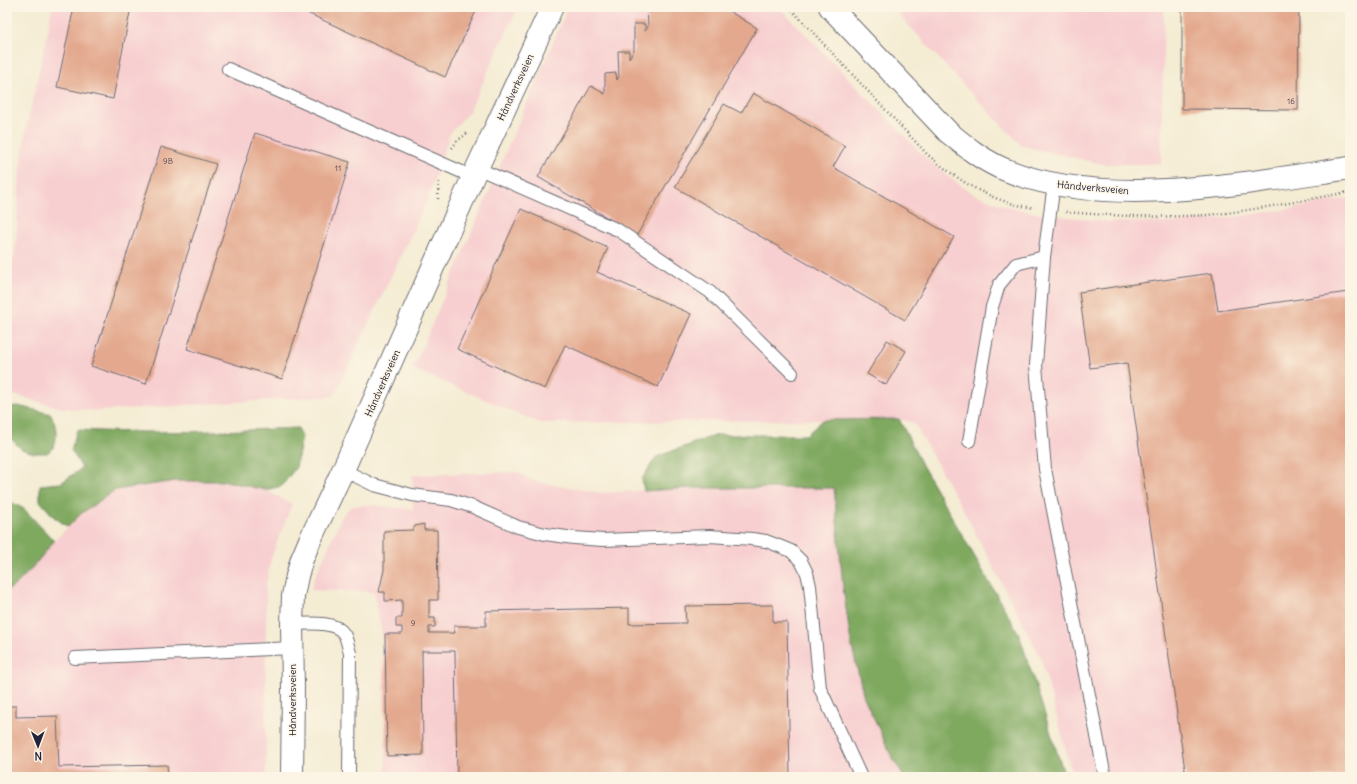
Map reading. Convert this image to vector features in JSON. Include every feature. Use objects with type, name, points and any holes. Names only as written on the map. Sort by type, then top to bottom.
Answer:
[{"type":"street","name":"Håndverksveien","points":[[292,777],[293,596],[302,559],[344,470],[475,173],[552,7]]},
{"type":"street","name":"Håndverksveien","points":[[830,7],[948,132],[966,148],[984,160],[1000,168],[1040,181],[1067,187],[1153,190],[1261,181],[1350,168]]},
{"type":"lane","points":[[228,69],[475,173],[618,230],[710,292],[792,373]]},
{"type":"lane","points":[[1054,184],[1044,257],[1036,365],[1045,469],[1105,777]]},
{"type":"lane","points":[[969,441],[992,307],[999,285],[1016,264],[1044,257]]},
{"type":"lane","points":[[344,470],[374,485],[412,495],[451,500],[473,507],[518,527],[545,534],[603,540],[710,536],[752,539],[779,546],[791,551],[801,561],[807,573],[810,586],[820,688],[861,777]]},
{"type":"lane","points":[[292,624],[319,624],[334,626],[344,634],[350,653],[349,777]]},
{"type":"lane","points":[[75,658],[292,648]]},
{"type":"shaded area","points":[[52,7],[518,7],[469,112],[450,133],[427,201],[334,396],[95,411],[61,408],[11,394],[7,390],[7,273],[15,255],[20,171],[27,125]]},
{"type":"shaded area","points":[[568,7],[779,7],[923,155],[948,177],[974,194],[1002,205],[1035,213],[1110,222],[1168,223],[1219,219],[1350,198],[1350,777],[1073,777],[1041,658],[966,515],[914,423],[899,419],[540,423],[413,369]]},
{"type":"shaded area","points":[[892,7],[1164,7],[1161,164],[1102,164],[1022,146]]},
{"type":"shaded area","points":[[517,472],[533,481],[601,493],[690,488],[834,488],[843,587],[851,643],[891,755],[904,777],[384,777],[386,768],[382,634],[374,592],[311,590],[314,579],[342,516],[353,506],[369,505],[413,509],[412,475]]},
{"type":"shaded area","points":[[176,481],[226,481],[265,490],[292,504],[272,555],[266,584],[266,777],[7,777],[7,590],[11,589],[54,541],[82,513],[115,490]]},
{"type":"green space","points":[[18,406],[51,414],[57,430],[53,448],[47,453],[34,453],[21,449],[7,435],[7,407]]},
{"type":"green space","points":[[899,419],[922,465],[1019,634],[1065,777],[904,777],[891,755],[864,697],[851,643],[843,587],[834,488],[690,488],[644,491],[642,479],[656,457],[716,435],[806,435],[823,420]]},
{"type":"green space","points":[[298,428],[302,437],[296,467],[282,486],[265,490],[226,481],[176,481],[115,490],[82,513],[68,527],[54,517],[40,501],[40,485],[61,483],[82,468],[71,450],[77,430],[159,432]]},
{"type":"green space","points":[[9,501],[24,509],[54,541],[18,583],[7,590],[7,502]]},
{"type":"building","points":[[74,7],[131,7],[113,99],[57,87]]},
{"type":"building","points":[[300,7],[478,7],[445,77],[299,9]]},
{"type":"building","points":[[647,7],[658,7],[658,9],[659,7],[722,7],[757,28],[637,235],[538,177],[591,86],[605,94],[605,74],[616,73],[617,80],[619,76],[618,51],[629,51],[629,58],[634,50],[634,24],[645,24],[645,31],[648,27]]},
{"type":"building","points":[[1182,7],[1299,7],[1298,110],[1182,109]]},
{"type":"building","points":[[753,93],[845,146],[833,167],[954,237],[905,320],[675,187],[724,104],[741,113]]},
{"type":"building","points":[[255,133],[350,162],[282,379],[187,349]]},
{"type":"building","points":[[161,147],[216,164],[146,384],[91,366]]},
{"type":"building","points":[[521,209],[608,248],[597,272],[691,314],[658,387],[565,345],[545,389],[457,349]]},
{"type":"building","points":[[1212,273],[1218,311],[1348,292],[1350,309],[1350,777],[1186,777],[1127,363],[1090,368],[1079,292]]},
{"type":"building","points":[[887,340],[906,351],[886,385],[867,374]]},
{"type":"building","points":[[424,524],[424,530],[437,530],[438,600],[429,600],[429,618],[435,618],[435,627],[429,627],[429,633],[455,633],[454,626],[486,626],[486,611],[629,608],[629,624],[686,623],[685,606],[773,605],[773,622],[787,622],[790,777],[457,777],[455,651],[422,651],[423,755],[387,756],[385,634],[402,634],[402,627],[396,627],[396,618],[402,618],[402,600],[385,601],[385,592],[379,592],[384,570],[384,531],[413,530],[415,526]]},
{"type":"building","points":[[7,706],[16,706],[16,717],[57,716],[59,767],[167,765],[168,777],[7,777]]}]
